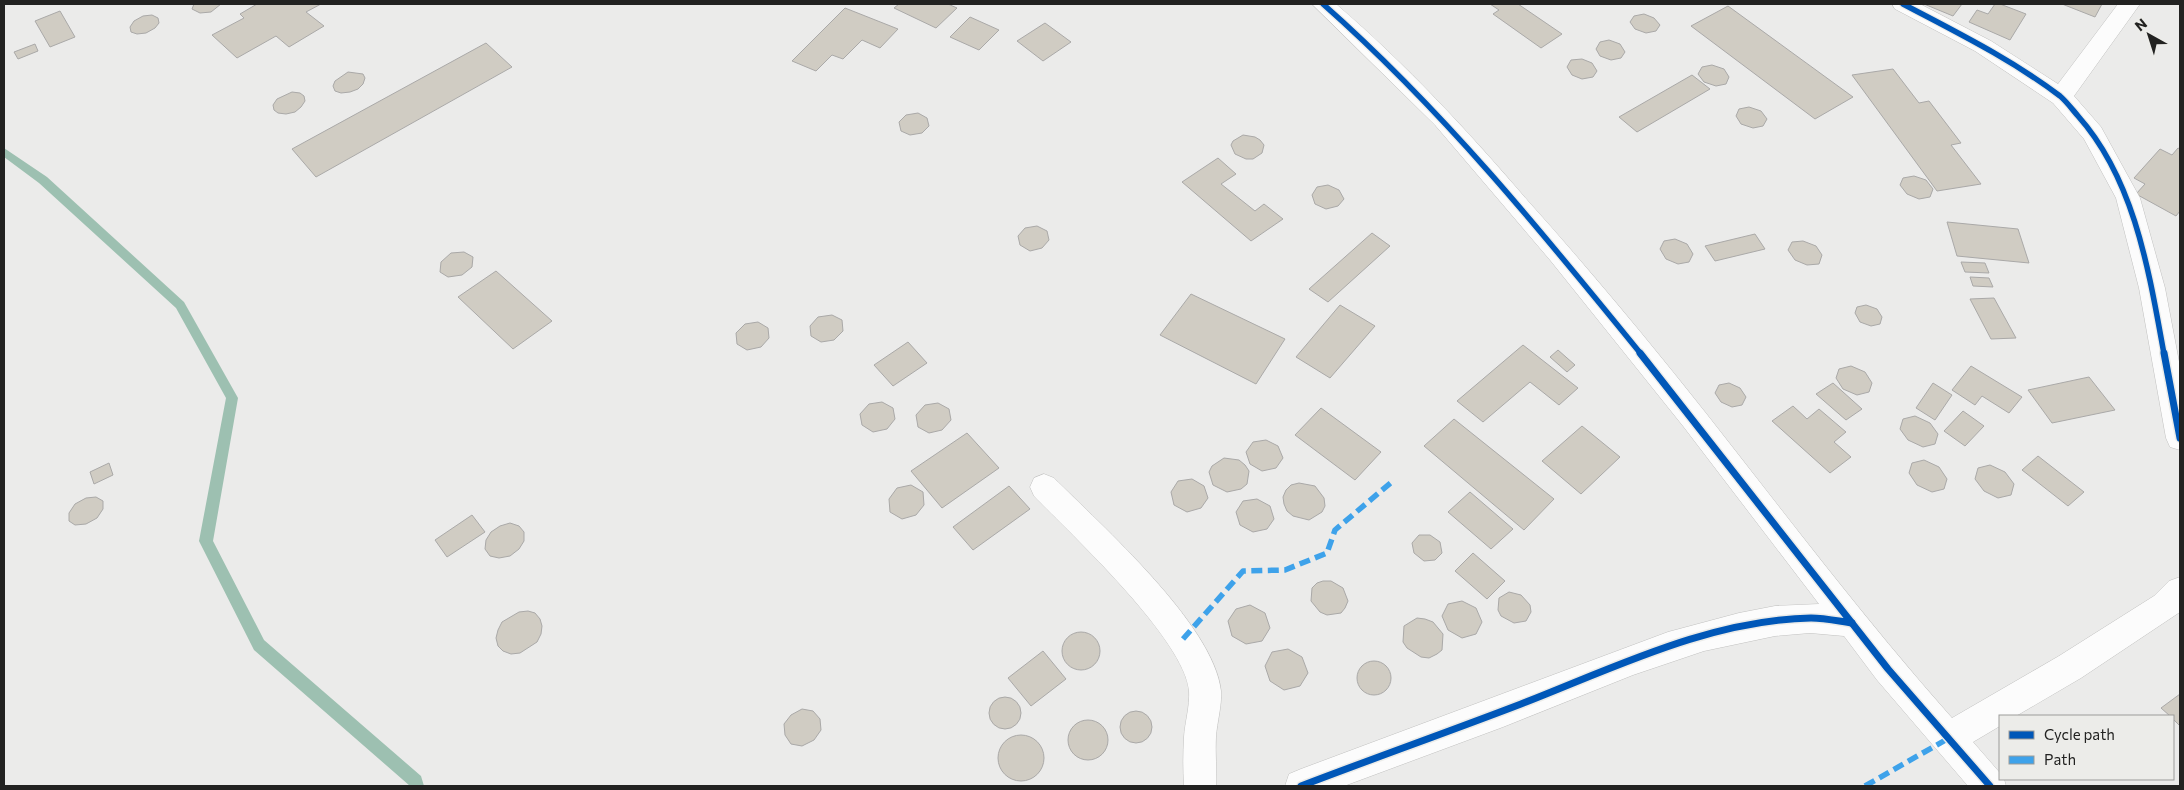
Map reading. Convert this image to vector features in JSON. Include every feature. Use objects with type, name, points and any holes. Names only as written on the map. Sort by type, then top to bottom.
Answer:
[{"type":"street","points":[[1323,4],[1364,40],[1443,119],[1552,246],[1693,418],[1888,669],[1990,786]]},
{"type":"street","points":[[1903,4],[1982,46],[2061,97],[2092,133],[2128,198],[2152,288],[2180,438]]},
{"type":"street","points":[[2061,97],[2129,4]]},
{"type":"street","points":[[1044,487],[1138,583],[1183,639],[1200,669],[1205,692],[1200,738],[1200,786]]},
{"type":"street","points":[[1949,738],[2070,667],[2165,606],[2180,591]]},
{"type":"street","points":[[1301,786],[1532,700],[1608,668],[1691,640],[1754,625],[1811,618],[1852,623]]},
{"type":"building","points":[[194,4],[221,4],[211,12],[200,13],[192,9]]},
{"type":"building","points":[[257,4],[321,4],[306,12],[324,26],[289,47],[276,36],[237,58],[212,35],[244,18],[240,14]]},
{"type":"building","points":[[899,4],[948,4],[957,8],[936,28],[894,8]]},
{"type":"building","points":[[1490,4],[1518,4],[1562,34],[1541,48],[1493,14],[1499,10]]},
{"type":"building","points":[[1924,4],[1962,4],[1953,16]]},
{"type":"building","points":[[1995,4],[2000,4],[2026,14],[2010,40],[1969,22],[1977,10],[1988,14]]},
{"type":"building","points":[[2062,4],[2102,4],[2095,17]]},
{"type":"building","points":[[1728,6],[1853,97],[1815,119],[1691,26]]},
{"type":"building","points":[[845,8],[898,29],[880,48],[862,40],[843,59],[832,55],[816,71],[792,61]]},
{"type":"building","points":[[60,11],[75,37],[50,47],[35,21]]},
{"type":"building","points":[[1644,14],[1654,18],[1660,25],[1656,31],[1646,33],[1635,29],[1630,22],[1634,16]]},
{"type":"building","points":[[152,15],[158,18],[159,23],[155,28],[146,33],[137,34],[131,32],[130,27],[134,21],[143,16]]},
{"type":"building","points":[[970,17],[999,30],[979,50],[950,37]]},
{"type":"building","points":[[1045,23],[1071,42],[1043,61],[1017,41]]},
{"type":"building","points":[[1609,40],[1620,44],[1625,52],[1621,58],[1611,60],[1600,56],[1596,49],[1600,42]]},
{"type":"building","points":[[486,43],[512,67],[316,177],[292,149]]},
{"type":"building","points":[[35,44],[38,51],[18,59],[14,52]]},
{"type":"building","points":[[1582,59],[1592,63],[1597,71],[1593,77],[1582,79],[1572,75],[1567,67],[1571,60]]},
{"type":"building","points":[[1712,65],[1724,69],[1729,77],[1726,84],[1716,86],[1704,82],[1698,74],[1702,67]]},
{"type":"building","points":[[1893,69],[1919,103],[1929,101],[1961,143],[1951,145],[1981,184],[1937,191],[1852,75]]},
{"type":"building","points":[[348,72],[363,74],[365,78],[363,84],[358,89],[350,92],[341,93],[335,91],[333,86],[335,81]]},
{"type":"building","points":[[1692,75],[1710,89],[1637,132],[1619,117]]},
{"type":"building","points":[[292,92],[300,93],[304,96],[305,101],[301,107],[295,112],[286,114],[278,113],[274,110],[273,105],[277,99]]},
{"type":"building","points":[[1749,107],[1761,111],[1767,119],[1763,126],[1753,128],[1741,124],[1736,116],[1739,109]]},
{"type":"building","points":[[918,113],[927,118],[929,126],[922,133],[910,135],[901,131],[899,122],[906,115]]},
{"type":"building","points":[[1243,135],[1260,140],[1264,145],[1262,153],[1253,159],[1246,159],[1235,154],[1231,145],[1233,141]]},
{"type":"building","points":[[2178,148],[2180,149],[2180,211],[2176,216],[2136,194],[2145,184],[2134,178],[2160,149],[2172,155]]},
{"type":"building","points":[[1218,158],[1236,174],[1221,184],[1255,211],[1264,204],[1283,219],[1251,241],[1182,182]]},
{"type":"building","points":[[1914,176],[1926,180],[1933,189],[1930,197],[1919,199],[1907,194],[1900,185],[1903,178]]},
{"type":"building","points":[[1328,185],[1339,190],[1344,199],[1338,206],[1326,209],[1315,204],[1312,195],[1317,187]]},
{"type":"building","points":[[1947,222],[2018,229],[2029,263],[1957,256]]},
{"type":"building","points":[[1037,226],[1047,231],[1049,240],[1042,248],[1030,251],[1020,245],[1018,236],[1025,228]]},
{"type":"building","points":[[1372,233],[1390,246],[1328,302],[1309,289]]},
{"type":"building","points":[[1755,234],[1765,249],[1715,261],[1705,246]]},
{"type":"building","points":[[1675,239],[1687,244],[1693,254],[1689,262],[1678,264],[1666,259],[1660,249],[1664,241]]},
{"type":"building","points":[[1803,241],[1816,246],[1822,255],[1819,264],[1807,265],[1795,260],[1788,250],[1792,242]]},
{"type":"building","points":[[464,252],[473,257],[472,267],[462,275],[448,277],[440,272],[441,262],[451,253]]},
{"type":"building","points":[[1961,262],[1985,263],[1989,273],[1965,272]]},
{"type":"building","points":[[496,271],[552,321],[513,349],[458,297]]},
{"type":"building","points":[[1970,277],[1989,278],[1993,287],[1973,286]]},
{"type":"building","points":[[1191,294],[1285,339],[1256,384],[1160,335]]},
{"type":"building","points":[[1994,298],[2016,338],[1991,339],[1970,299]]},
{"type":"building","points":[[1340,305],[1375,326],[1330,378],[1296,357]]},
{"type":"building","points":[[1866,305],[1877,309],[1882,317],[1880,324],[1871,326],[1860,322],[1855,313],[1857,307]]},
{"type":"building","points":[[832,315],[842,320],[843,331],[834,340],[821,342],[811,336],[810,326],[818,317]]},
{"type":"building","points":[[758,322],[768,328],[769,338],[761,347],[747,350],[737,344],[736,333],[745,324]]},
{"type":"building","points":[[908,342],[927,363],[893,386],[874,365]]},
{"type":"building","points":[[1523,345],[1578,388],[1559,405],[1530,382],[1483,422],[1457,401]]},
{"type":"building","points":[[1558,350],[1575,365],[1567,372],[1550,357]]},
{"type":"building","points":[[1851,366],[1865,372],[1872,383],[1869,392],[1857,395],[1843,389],[1836,378],[1839,369]]},
{"type":"building","points":[[1971,366],[2022,397],[2009,413],[1982,396],[1975,405],[1952,390]]},
{"type":"building","points":[[2089,377],[2115,410],[2052,423],[2028,390]]},
{"type":"building","points":[[1729,383],[1740,388],[1746,397],[1742,405],[1732,407],[1721,402],[1715,393],[1719,385]]},
{"type":"building","points":[[1833,383],[1862,409],[1846,420],[1816,394]]},
{"type":"building","points":[[1933,383],[1952,395],[1935,420],[1916,408]]},
{"type":"building","points":[[882,402],[893,408],[895,419],[887,429],[873,432],[862,425],[860,414],[869,404]]},
{"type":"building","points":[[938,403],[949,409],[951,420],[942,430],[929,433],[918,427],[916,415],[925,405]]},
{"type":"building","points":[[1793,406],[1807,419],[1819,409],[1846,432],[1834,442],[1851,457],[1830,473],[1772,421]]},
{"type":"building","points":[[1321,408],[1381,452],[1355,480],[1295,435]]},
{"type":"building","points":[[1963,411],[1984,426],[1965,446],[1944,431]]},
{"type":"building","points":[[1915,416],[1930,423],[1938,434],[1935,444],[1923,447],[1908,440],[1900,429],[1903,419]]},
{"type":"building","points":[[1454,419],[1554,499],[1524,530],[1424,446]]},
{"type":"building","points":[[1582,426],[1620,457],[1581,494],[1542,461]]},
{"type":"building","points":[[967,433],[999,468],[942,508],[911,471]]},
{"type":"building","points":[[1266,440],[1278,446],[1283,458],[1276,468],[1262,471],[1250,464],[1246,452],[1253,442]]},
{"type":"building","points":[[2038,456],[2084,492],[2068,506],[2022,470]]},
{"type":"building","points":[[1224,458],[1239,460],[1249,471],[1247,484],[1241,489],[1227,492],[1213,485],[1209,472],[1212,466]]},
{"type":"building","points":[[1924,460],[1939,467],[1947,479],[1944,489],[1932,492],[1917,485],[1909,473],[1912,463]]},
{"type":"building","points":[[109,463],[113,475],[94,484],[90,472]]},
{"type":"building","points":[[1990,465],[2005,472],[2014,484],[2011,495],[1998,498],[1984,491],[1975,479],[1978,468]]},
{"type":"building","points":[[1192,479],[1204,486],[1208,498],[1201,508],[1187,512],[1174,505],[1171,492],[1178,481]]},
{"type":"building","points":[[1299,483],[1315,486],[1324,498],[1325,506],[1322,512],[1309,520],[1293,516],[1287,511],[1284,504],[1283,497],[1286,490],[1291,485]]},
{"type":"building","points":[[911,485],[923,492],[924,505],[916,515],[902,519],[890,512],[889,499],[897,488]]},
{"type":"building","points":[[1009,486],[1030,509],[973,550],[953,527]]},
{"type":"building","points":[[1470,492],[1513,529],[1491,549],[1448,512]]},
{"type":"building","points":[[96,497],[103,501],[103,509],[97,518],[86,524],[75,525],[69,521],[69,513],[75,504],[86,498]]},
{"type":"building","points":[[1257,499],[1270,506],[1274,519],[1267,529],[1253,532],[1240,525],[1236,512],[1243,501]]},
{"type":"building","points":[[472,515],[485,532],[447,557],[435,540]]},
{"type":"building","points":[[510,523],[519,526],[524,532],[524,541],[519,549],[510,556],[499,558],[490,556],[485,549],[486,540],[491,532],[500,526]]},
{"type":"building","points":[[1419,535],[1430,535],[1440,542],[1442,553],[1435,560],[1424,561],[1414,553],[1412,543]]},
{"type":"building","points":[[1473,553],[1505,581],[1487,599],[1455,571]]},
{"type":"building","points":[[1331,581],[1343,588],[1348,601],[1341,613],[1327,615],[1320,612],[1311,601],[1312,588],[1317,583]]},
{"type":"building","points":[[1509,592],[1521,595],[1530,605],[1531,612],[1526,621],[1514,623],[1501,616],[1498,610],[1499,598]]},
{"type":"building","points":[[1462,601],[1476,608],[1482,622],[1476,634],[1462,638],[1448,630],[1442,616],[1448,604]]},
{"type":"building","points":[[1250,605],[1265,613],[1270,628],[1262,641],[1246,644],[1232,636],[1228,621],[1236,609]]},
{"type":"building","points":[[528,611],[535,613],[540,619],[542,626],[541,634],[537,642],[520,653],[511,654],[503,651],[498,646],[496,638],[502,622],[519,612]]},
{"type":"building","points":[[1417,618],[1433,622],[1443,634],[1442,650],[1429,658],[1421,657],[1407,648],[1403,642],[1404,626]]},
{"type":"building","points":[[1081,632],[1094,638],[1100,651],[1094,664],[1081,670],[1068,664],[1062,651],[1068,638]]},
{"type":"building","points":[[1288,649],[1302,657],[1308,673],[1300,686],[1284,690],[1270,681],[1265,666],[1272,652]]},
{"type":"building","points":[[1043,651],[1066,679],[1031,706],[1008,678]]},
{"type":"building","points":[[1374,661],[1381,662],[1386,666],[1390,671],[1390,685],[1386,690],[1381,694],[1374,695],[1367,694],[1362,690],[1358,685],[1357,678],[1358,671],[1362,666],[1367,662]]},
{"type":"building","points":[[2180,694],[2180,726],[2174,720],[2174,715],[2169,715],[2161,708]]},
{"type":"building","points":[[1005,697],[1011,698],[1016,702],[1020,707],[1020,719],[1016,724],[1011,728],[1005,729],[999,728],[994,724],[990,719],[989,713],[990,707],[994,702],[999,698]]},
{"type":"building","points":[[802,709],[813,711],[820,719],[821,730],[814,740],[802,746],[791,744],[785,735],[784,724],[791,715]]},
{"type":"building","points":[[1136,711],[1148,715],[1152,727],[1148,739],[1136,743],[1124,739],[1120,727],[1124,715]]},
{"type":"building","points":[[1088,720],[1102,726],[1108,740],[1102,754],[1088,760],[1074,754],[1068,740],[1074,726]]},
{"type":"building","points":[[1021,735],[1034,739],[1040,745],[1044,758],[1040,771],[1034,777],[1021,781],[1008,777],[1002,771],[998,758],[1002,745],[1008,739]]},
{"type":"waterway","points":[[4,152],[43,180],[180,305],[232,398],[206,541],[259,645],[416,781],[417,786]]},
{"type":"marked path","points":[[1183,639],[1243,571],[1285,570],[1327,553],[1335,530],[1394,480]]},
{"type":"marked path","points":[[1865,786],[1949,738]]},
{"type":"cycle path","points":[[1323,4],[1364,40],[1443,119],[1559,253],[1693,418],[1888,669],[1990,786]]},
{"type":"cycle path","points":[[1903,4],[1983,46],[2061,97],[2093,133],[2128,198],[2152,288],[2180,438]]},
{"type":"cycle path","points":[[1301,786],[1503,711],[1633,660],[1704,636],[1739,627],[1775,621],[1815,618],[1852,623]]}]
